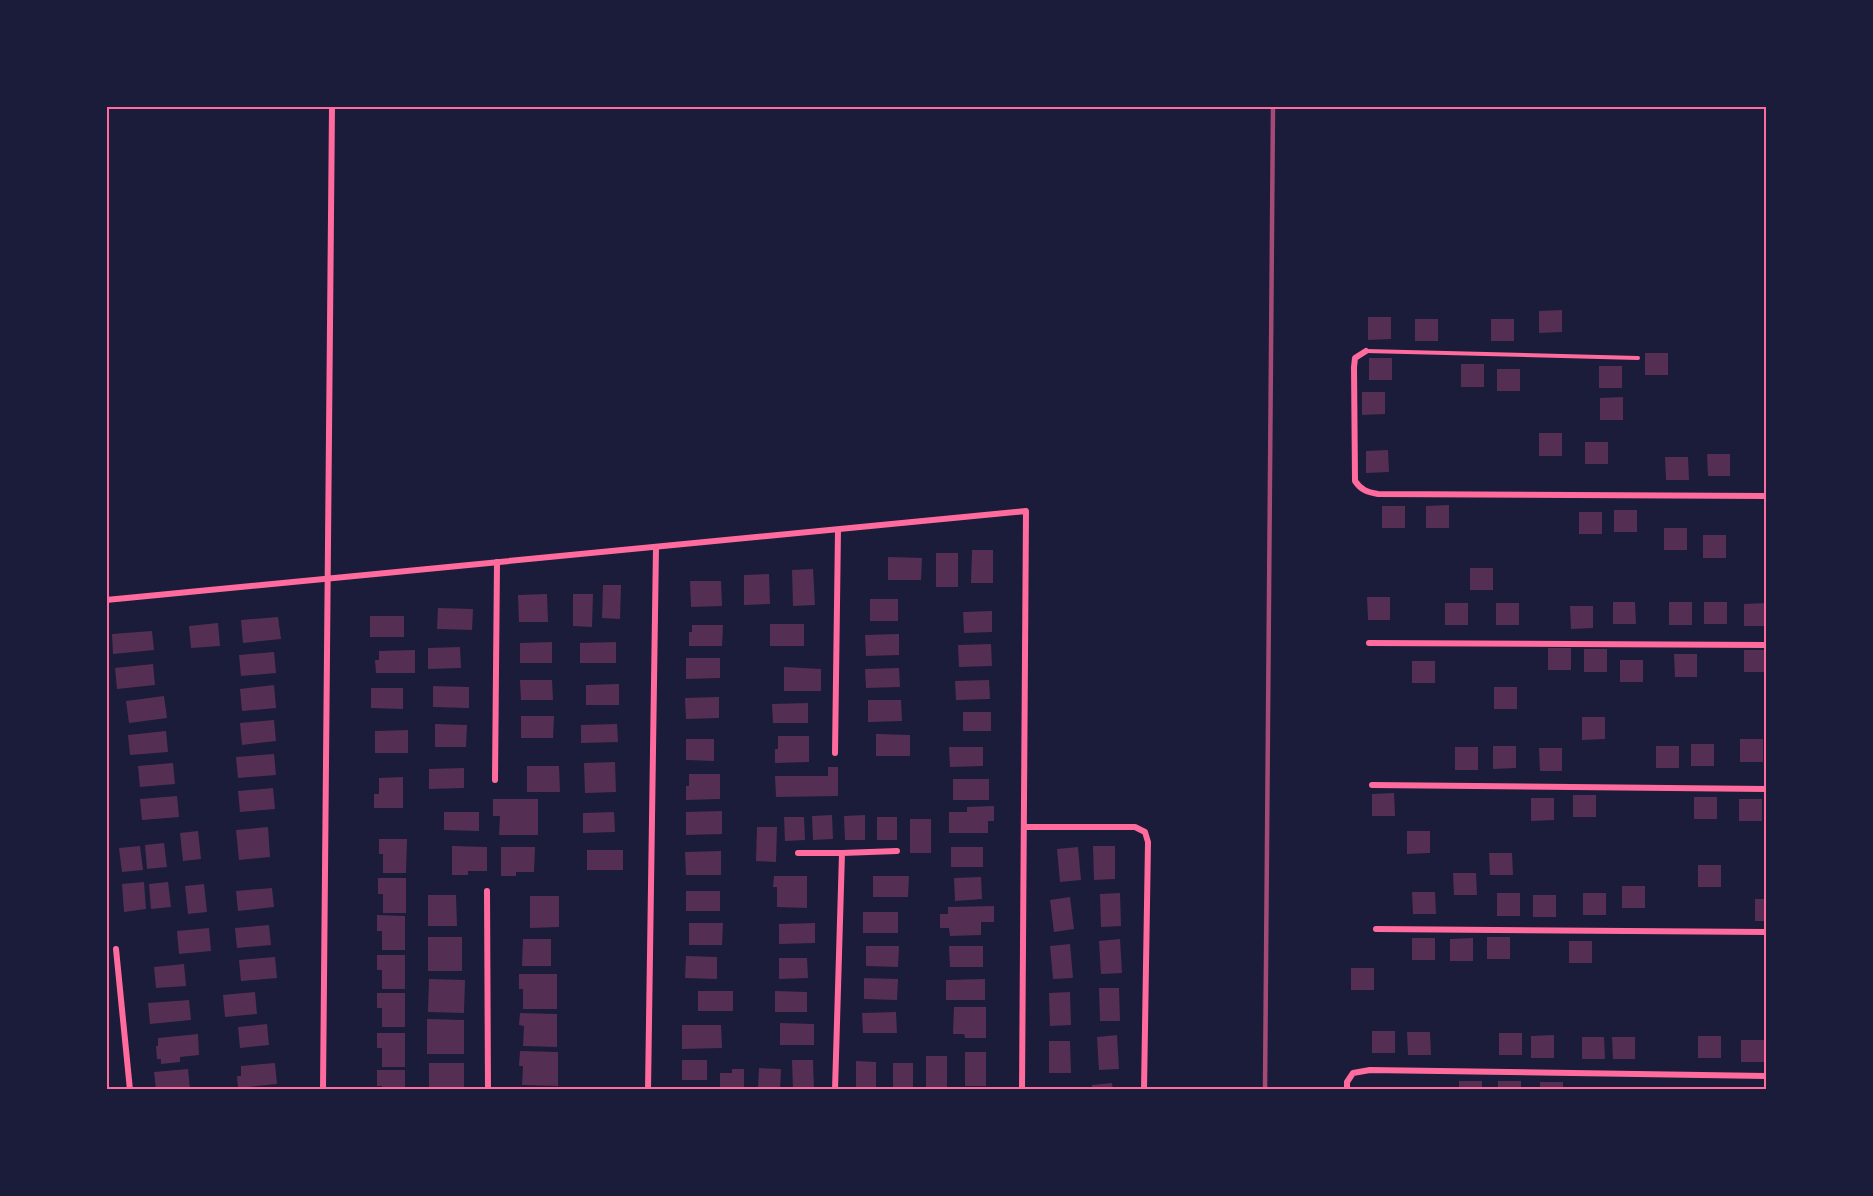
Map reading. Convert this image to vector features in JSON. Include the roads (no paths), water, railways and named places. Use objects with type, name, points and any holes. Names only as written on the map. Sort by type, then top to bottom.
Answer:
[{"type":"street","points":[[323,1089],[332,106]]},
{"type":"street","points":[[1366,351],[1355,358],[1354,367],[1355,481],[1360,489],[1368,492],[1378,494],[1767,496]]},
{"type":"street","points":[[106,600],[1026,511],[1022,1089]]},
{"type":"street","points":[[835,753],[838,530]]},
{"type":"street","points":[[648,1089],[656,547]]},
{"type":"street","points":[[495,780],[497,562]]},
{"type":"street","points":[[1369,643],[1767,645]]},
{"type":"street","points":[[1372,785],[1767,789]]},
{"type":"street","points":[[1024,826],[1136,827],[1145,832],[1148,842],[1144,1089]]},
{"type":"street","points":[[798,853],[897,851]]},
{"type":"street","points":[[835,1089],[842,853]]},
{"type":"street","points":[[487,891],[488,1089]]},
{"type":"street","points":[[1376,929],[1767,932]]},
{"type":"street","points":[[116,949],[130,1089]]},
{"type":"street","points":[[1347,1089],[1347,1082],[1353,1073],[1370,1070],[1767,1076]]},
{"type":"lane","points":[[1366,351],[1638,358]]},
{"type":"railway","points":[[1265,1090],[1273,106]]}]
